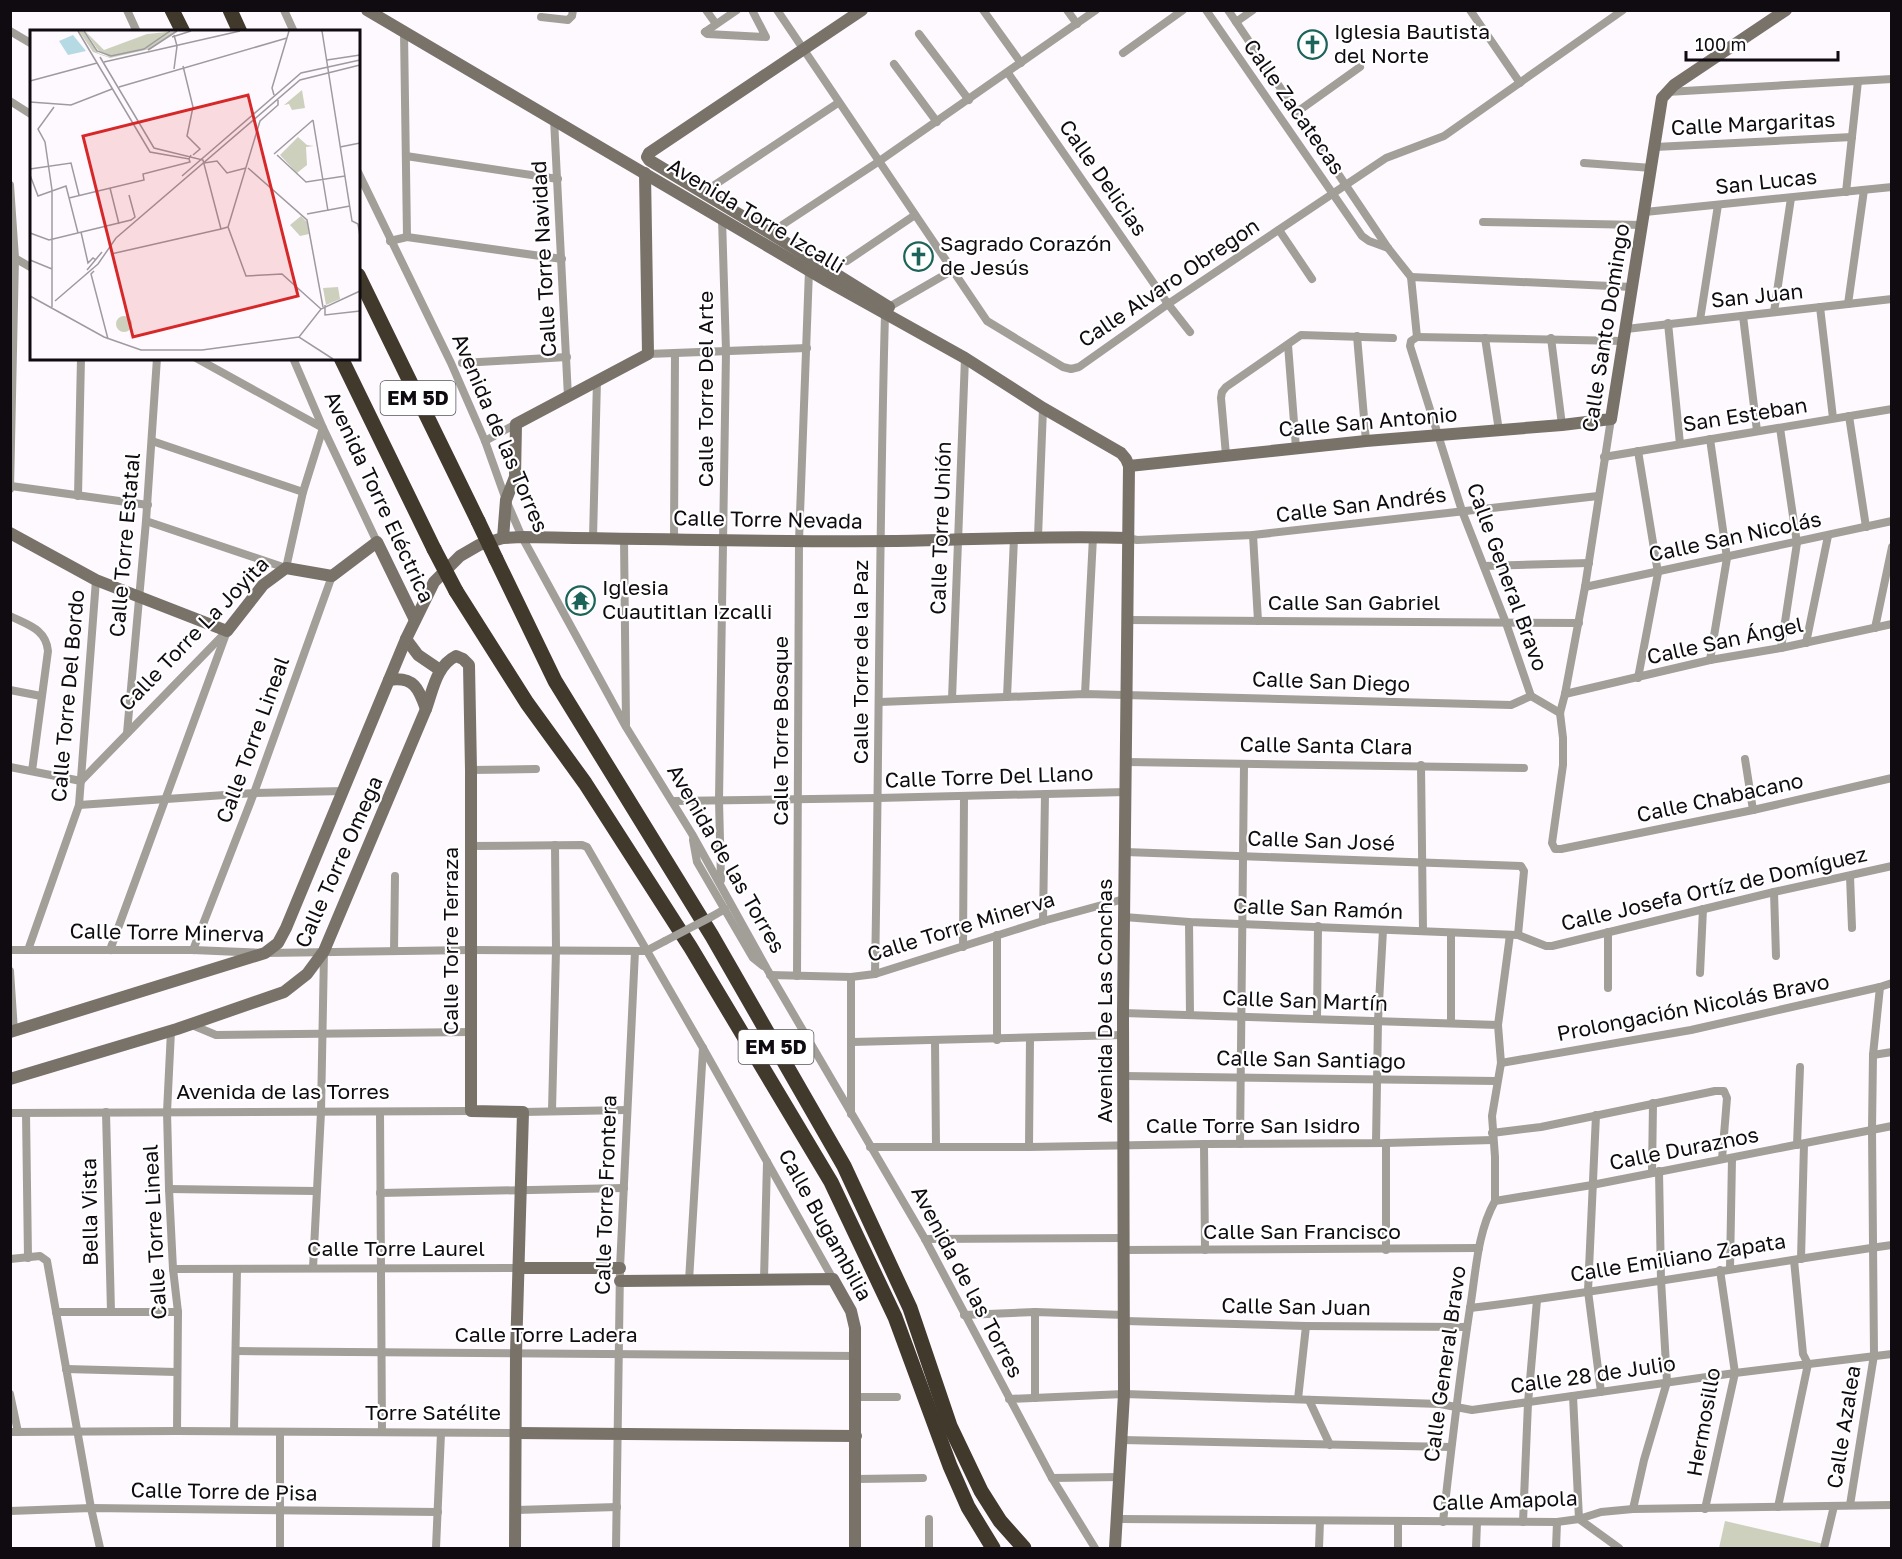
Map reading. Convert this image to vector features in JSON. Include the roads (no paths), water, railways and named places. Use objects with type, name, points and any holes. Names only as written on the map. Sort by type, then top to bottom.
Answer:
[{"type":"highway","points":[[172,10],[182,30]]},
{"type":"highway","points":[[230,10],[239,30]]},
{"type":"highway","name":"EM 5D","points":[[360,279],[555,681],[712,936],[844,1166],[910,1308],[950,1426],[981,1491],[1000,1521],[1024,1548]]},
{"type":"highway","name":"EM 5D","points":[[342,360],[456,591],[527,703],[585,783],[685,939],[831,1182],[895,1317],[954,1476],[968,1507],[993,1548]]},
{"type":"street","points":[[284,10],[293,30]]},
{"type":"street","name":"Avenida Torre Izcalli","points":[[367,10],[809,270],[887,311],[1126,460]]},
{"type":"street","points":[[541,17],[568,20],[573,10]]},
{"type":"street","points":[[706,10],[716,24]]},
{"type":"street","points":[[737,10],[706,30],[706,34],[766,37],[752,10]]},
{"type":"street","name":"Calle Alvaro Obregon","points":[[777,10],[838,104],[987,321],[1063,368],[1071,369],[1079,367],[1168,304],[1386,158],[1444,136],[1623,10]]},
{"type":"street","points":[[862,10],[649,153],[647,157],[770,232],[887,311],[953,270]]},
{"type":"street","points":[[983,10],[1021,63]]},
{"type":"street","points":[[1067,10],[1077,24]]},
{"type":"street","points":[[770,232],[937,122],[1096,10]]},
{"type":"street","points":[[1123,53],[1183,10]]},
{"type":"street","name":"Calle Zacatecas","points":[[1206,10],[1362,236],[1389,248]]},
{"type":"street","name":"Calle Zacatecas","points":[[1228,10],[1411,277]]},
{"type":"street","points":[[1236,22],[1253,10]]},
{"type":"street","points":[[1470,10],[1520,83]]},
{"type":"street","points":[[1667,92],[1786,10]]},
{"type":"street","points":[[126,11],[130,30]]},
{"type":"street","points":[[126,11],[136,30]]},
{"type":"street","points":[[10,31],[30,43]]},
{"type":"street","points":[[404,32],[407,237]]},
{"type":"street","points":[[919,34],[969,100]]},
{"type":"street","points":[[894,64],[937,122]]},
{"type":"street","points":[[1298,112],[1360,67]]},
{"type":"street","name":"Calle Delicias","points":[[1008,73],[1168,304],[1190,332]]},
{"type":"street","points":[[1667,92],[1892,79]]},
{"type":"street","points":[[1846,192],[1858,81]]},
{"type":"street","name":"Calle Santo Domingo","points":[[1560,713],[1586,588],[1604,457],[1662,98],[1667,92]]},
{"type":"street","points":[[10,102],[30,114]]},
{"type":"street","points":[[704,192],[838,104]]},
{"type":"street","name":"Calle Torre Navidad","points":[[554,119],[568,396]]},
{"type":"street","points":[[1292,135],[1307,125]]},
{"type":"street","name":"Calle Margaritas","points":[[1655,147],[1852,137]]},
{"type":"street","points":[[406,156],[558,179]]},
{"type":"street","points":[[1584,163],[1652,168]]},
{"type":"street","points":[[645,173],[648,354]]},
{"type":"street","name":"Avenida de las Torres","points":[[360,176],[451,363],[485,441],[522,537],[626,727],[721,883],[769,972],[925,1239],[1052,1478],[1095,1548]]},
{"type":"street","points":[[10,185],[13,257],[11,488],[148,506]]},
{"type":"street","name":"San Lucas","points":[[1483,222],[1644,219],[1718,205],[1892,188]]},
{"type":"street","points":[[1848,304],[1864,190]]},
{"type":"street","points":[[1774,312],[1791,198]]},
{"type":"street","points":[[1700,320],[1718,205]]},
{"type":"street","points":[[847,261],[915,215]]},
{"type":"street","name":"Calle Torre Del Arte","points":[[721,883],[718,800],[726,351],[722,218]]},
{"type":"street","points":[[1279,230],[1312,279]]},
{"type":"street","points":[[390,241],[407,237],[562,259]]},
{"type":"street","points":[[13,257],[30,267]]},
{"type":"street","name":"Calle Torre Bosque","points":[[797,976],[799,541],[809,270]]},
{"type":"street","points":[[1624,335],[1551,338],[1417,337],[1411,277],[1632,286]]},
{"type":"street","name":"San Juan","points":[[1624,335],[1668,324],[1892,299]]},
{"type":"street","points":[[1820,307],[1833,418]]},
{"type":"street","name":"Calle Torre de la Paz","points":[[875,974],[880,702],[879,541],[887,311]]},
{"type":"street","points":[[1743,316],[1757,431]]},
{"type":"street","points":[[1668,324],[1680,444]]},
{"type":"street","points":[[1226,455],[1221,398],[1226,387],[1301,335],[1393,338]]},
{"type":"street","points":[[1357,336],[1366,441]]},
{"type":"street","name":"Calle General Bravo","points":[[1417,337],[1409,343],[1437,435],[1462,511],[1506,623],[1531,696],[1560,713]]},
{"type":"street","points":[[1485,338],[1499,431]]},
{"type":"street","points":[[1551,338],[1562,425]]},
{"type":"street","points":[[1288,345],[1296,448]]},
{"type":"street","points":[[485,441],[648,354],[807,348]]},
{"type":"street","points":[[674,539],[675,353]]},
{"type":"street","points":[[462,363],[567,357]]},
{"type":"street","name":"Calle Torre Unión","points":[[952,699],[965,358]]},
{"type":"street","points":[[78,496],[81,360]]},
{"type":"street","name":"Calle Torre Estatal","points":[[127,733],[148,506],[157,360]]},
{"type":"street","points":[[200,360],[323,428]]},
{"type":"street","name":"Avenida Torre Eléctrica","points":[[294,360],[323,428],[414,620]]},
{"type":"street","points":[[593,538],[597,380]]},
{"type":"street","points":[[1038,537],[1043,408]]},
{"type":"street","name":"San Esteban","points":[[1604,457],[1892,409]]},
{"type":"street","points":[[1849,416],[1866,527]]},
{"type":"street","name":"Calle San Antonio","points":[[1126,460],[1226,455],[1611,419]]},
{"type":"street","points":[[503,538],[506,500],[515,477],[516,424]]},
{"type":"street","name":"Calle Torre La Joyita","points":[[81,781],[226,631],[263,585],[286,568],[303,492],[323,428]]},
{"type":"street","points":[[1780,428],[1797,543],[1781,648]]},
{"type":"street","points":[[1710,439],[1727,558],[1710,660]]},
{"type":"street","points":[[152,441],[303,492]]},
{"type":"street","points":[[1638,451],[1658,573],[1638,678]]},
{"type":"street","name":"Avenida De Las Conchas","points":[[1115,1548],[1124,1394],[1125,1318],[1123,1013],[1128,695],[1126,460]]},
{"type":"street","name":"Calle San Andrés","points":[[1128,538],[1137,540],[1253,535],[1598,496]]},
{"type":"street","points":[[146,521],[286,568],[332,576],[377,542]]},
{"type":"street","name":"Calle San Nicolás","points":[[1586,588],[1892,521]]},
{"type":"street","points":[[10,533],[96,580],[226,631],[110,950]]},
{"type":"street","points":[[1253,535],[1258,621]]},
{"type":"street","points":[[1806,643],[1828,536]]},
{"type":"street","name":"Calle Torre Nevada","points":[[414,620],[434,582],[460,556],[479,545],[503,538],[958,541],[1038,537],[1128,538]]},
{"type":"street","points":[[1085,694],[1093,537]]},
{"type":"street","points":[[624,538],[626,727]]},
{"type":"street","points":[[1006,697],[1014,538]]},
{"type":"street","points":[[1875,628],[1892,547]]},
{"type":"street","points":[[1484,566],[1589,563]]},
{"type":"street","name":"Calle Torre Lineal","points":[[193,950],[254,793],[332,576]]},
{"type":"street","name":"Calle Torre Del Bordo","points":[[28,950],[79,805],[96,580]]},
{"type":"street","points":[[10,616],[40,632],[47,640],[48,651],[32,771]]},
{"type":"street","name":"Calle Torre Omega","points":[[12,1032],[265,953],[278,943],[344,791],[414,620]]},
{"type":"street","name":"Calle San Gabriel","points":[[1128,620],[1579,623]]},
{"type":"street","name":"Calle San Ángel","points":[[1565,694],[1710,660],[1781,648],[1892,624]]},
{"type":"street","points":[[406,639],[418,655],[440,670]]},
{"type":"street","name":"Calle Torre Terraza","points":[[440,670],[447,661],[456,656],[469,665],[471,1111]]},
{"type":"street","name":"Calle Torre Omega","points":[[10,1079],[192,1025],[284,992],[307,974],[324,951],[426,709],[440,670]]},
{"type":"street","points":[[389,680],[398,679],[414,684],[426,709]]},
{"type":"street","points":[[10,690],[41,696]]},
{"type":"street","name":"Calle San Diego","points":[[880,702],[1085,694],[1511,705],[1531,696]]},
{"type":"street","name":"Calle Chabacano","points":[[1560,713],[1563,765],[1552,843],[1555,849],[1753,810],[1892,778]]},
{"type":"street","points":[[1745,759],[1753,810]]},
{"type":"street","name":"Calle Santa Clara","points":[[1127,762],[1524,768]]},
{"type":"street","points":[[1240,1144],[1244,764]]},
{"type":"street","points":[[1421,765],[1423,931]]},
{"type":"street","points":[[10,767],[81,781]]},
{"type":"street","points":[[471,771],[536,769]]},
{"type":"street","points":[[79,805],[254,793],[344,791]]},
{"type":"street","name":"Calle Torre Del Llano","points":[[673,801],[1126,792]]},
{"type":"street","points":[[1043,921],[1045,794]]},
{"type":"street","points":[[963,947],[964,797]]},
{"type":"street","points":[[692,834],[698,862],[753,958],[769,972]]},
{"type":"street","points":[[552,1111],[556,950],[555,845]]},
{"type":"street","points":[[470,846],[582,845],[587,847],[646,951],[725,909]]},
{"type":"street","name":"Calle San José","points":[[1125,852],[1521,866],[1524,871],[1514,934]]},
{"type":"street","name":"Calle Josefa Ortíz de Domíguez","points":[[1514,934],[1546,946],[1552,946],[1892,866]]},
{"type":"street","points":[[394,876],[394,951]]},
{"type":"street","points":[[1850,876],[1852,928]]},
{"type":"street","points":[[1774,892],[1776,956]]},
{"type":"street","name":"Calle Torre Minerva","points":[[769,972],[797,976],[851,977],[875,974],[1043,921],[1124,899]]},
{"type":"street","points":[[1700,973],[1703,909]]},
{"type":"street","name":"Calle San Ramón","points":[[1124,917],[1189,922],[1514,934]]},
{"type":"street","points":[[1189,922],[1190,1016]]},
{"type":"street","points":[[1317,1019],[1318,926]]},
{"type":"street","points":[[1376,1143],[1376,1080],[1383,930]]},
{"type":"street","points":[[1608,932],[1608,988]]},
{"type":"street","points":[[1451,933],[1452,1023]]},
{"type":"street","points":[[1495,1201],[1492,1116],[1501,1063],[1498,1024],[1514,934]]},
{"type":"street","points":[[997,1040],[998,935]]},
{"type":"street","name":"Calle Torre Minerva","points":[[10,950],[193,950],[265,953],[471,950],[646,951]]},
{"type":"street","points":[[313,1268],[321,1112],[324,951]]},
{"type":"street","name":"Calle Torre Frontera","points":[[616,1548],[620,1268],[634,951]]},
{"type":"street","name":"Calle Bugambilia","points":[[646,951],[767,1160],[854,1318],[856,1356],[855,1548]]},
{"type":"street","points":[[10,971],[12,1032]]},
{"type":"street","points":[[851,977],[851,1115]]},
{"type":"street","name":"Prolongación Nicolás Bravo","points":[[1501,1063],[1691,1030],[1892,983]]},
{"type":"street","name":"Calle Azalea","points":[[1850,1505],[1874,1354],[1873,1055],[1880,987]]},
{"type":"street","name":"Calle San Martín","points":[[1123,1013],[1498,1024]]},
{"type":"street","points":[[192,1025],[216,1035],[471,1032]]},
{"type":"street","name":"Calle Torre Lineal","points":[[171,1031],[167,1112],[173,1269],[178,1312],[177,1431]]},
{"type":"street","points":[[852,1042],[1124,1035]]},
{"type":"street","points":[[1029,1038],[1029,1147]]},
{"type":"street","points":[[935,1041],[936,1147]]},
{"type":"street","points":[[688,1281],[703,1048]]},
{"type":"street","points":[[1873,1055],[1892,1052]]},
{"type":"street","points":[[1778,1507],[1808,1364],[1803,1354],[1797,1260],[1801,1144],[1800,1067]]},
{"type":"street","name":"Calle San Santiago","points":[[1124,1076],[1496,1082]]},
{"type":"street","name":"Calle Torre San Isidro","points":[[870,1147],[1386,1143],[1492,1137],[1653,1103],[1724,1091],[1727,1098],[1722,1159]]},
{"type":"street","points":[[1633,1509],[1644,1460],[1667,1382],[1660,1280],[1653,1103]]},
{"type":"street","name":"Avenida de las Torres","points":[[10,1113],[627,1110]]},
{"type":"street","name":"Bella Vista","points":[[106,1112],[111,1312]]},
{"type":"street","points":[[380,1112],[382,1432]]},
{"type":"street","points":[[515,1548],[516,1353],[523,1112]]},
{"type":"street","points":[[26,1113],[28,1258]]},
{"type":"street","points":[[1596,1115],[1588,1291],[1600,1392]]},
{"type":"street","name":"Calle Duraznos","points":[[1495,1201],[1592,1185],[1892,1126]]},
{"type":"street","points":[[1386,1143],[1386,1250]]},
{"type":"street","points":[[1204,1144],[1205,1250]]},
{"type":"street","points":[[1730,1269],[1732,1158]]},
{"type":"street","points":[[764,1278],[767,1160]]},
{"type":"street","points":[[380,1192],[624,1188]]},
{"type":"street","points":[[169,1189],[316,1191]]},
{"type":"street","name":"Calle General Bravo","points":[[1443,1522],[1456,1407],[1479,1248],[1489,1212],[1495,1201]]},
{"type":"street","name":"Calle San Francisco","points":[[925,1239],[1124,1244],[1205,1250],[1479,1248]]},
{"type":"street","name":"Calle Emiliano Zapata","points":[[1470,1308],[1537,1300],[1892,1245]]},
{"type":"street","points":[[10,1259],[44,1258],[47,1261],[100,1548]]},
{"type":"street","name":"Calle Torre Laurel","points":[[173,1269],[620,1268]]},
{"type":"street","points":[[234,1431],[237,1269]]},
{"type":"street","name":"Hermosillo","points":[[1706,1509],[1735,1373],[1720,1270]]},
{"type":"street","points":[[620,1281],[833,1279]]},
{"type":"street","points":[[1523,1522],[1528,1403],[1537,1300]]},
{"type":"street","points":[[56,1312],[178,1312]]},
{"type":"street","points":[[1035,1312],[1035,1398]]},
{"type":"street","name":"Calle San Juan","points":[[964,1315],[1035,1312],[1306,1326],[1467,1326]]},
{"type":"street","points":[[1298,1400],[1306,1326]]},
{"type":"street","name":"Calle Torre Ladera","points":[[236,1351],[856,1356]]},
{"type":"street","name":"Calle 28 de Julio","points":[[1009,1399],[1124,1394],[1440,1404],[1472,1410],[1874,1354],[1892,1354]]},
{"type":"street","points":[[66,1369],[176,1372]]},
{"type":"street","points":[[10,1394],[14,1432]]},
{"type":"street","points":[[1573,1396],[1579,1519],[1619,1548]]},
{"type":"street","points":[[856,1397],[897,1397]]},
{"type":"street","points":[[1309,1400],[1330,1445]]},
{"type":"street","name":"Torre Satélite","points":[[14,1432],[234,1431],[856,1436]]},
{"type":"street","points":[[280,1432],[280,1548]]},
{"type":"street","points":[[436,1548],[441,1433]]},
{"type":"street","points":[[1122,1440],[1451,1447]]},
{"type":"street","points":[[1052,1478],[1120,1477]]},
{"type":"street","points":[[856,1479],[923,1478]]},
{"type":"street","name":"Calle Amapola","points":[[1118,1519],[1557,1522],[1579,1519],[1601,1512],[1633,1509],[1892,1505]]},
{"type":"street","points":[[1824,1548],[1834,1506]]},
{"type":"street","points":[[516,1509],[617,1507]]},
{"type":"street","name":"Calle Torre de Pisa","points":[[10,1511],[91,1508],[438,1512]]},
{"type":"street","points":[[929,1519],[929,1548]]},
{"type":"street","points":[[1319,1548],[1320,1521]]},
{"type":"street","points":[[1398,1522],[1398,1548]]},
{"type":"street","points":[[1476,1548],[1477,1522]]},
{"type":"street","points":[[1556,1548],[1557,1522]]},
{"type":"place","name":"Iglesia Bautista del Norte","points":[[1313,44]]},
{"type":"place","name":"Sagrado Corazón de Jesús","points":[[919,256]]},
{"type":"place","name":"Iglesia Cuautitlan Izcalli","points":[[581,600]]}]
